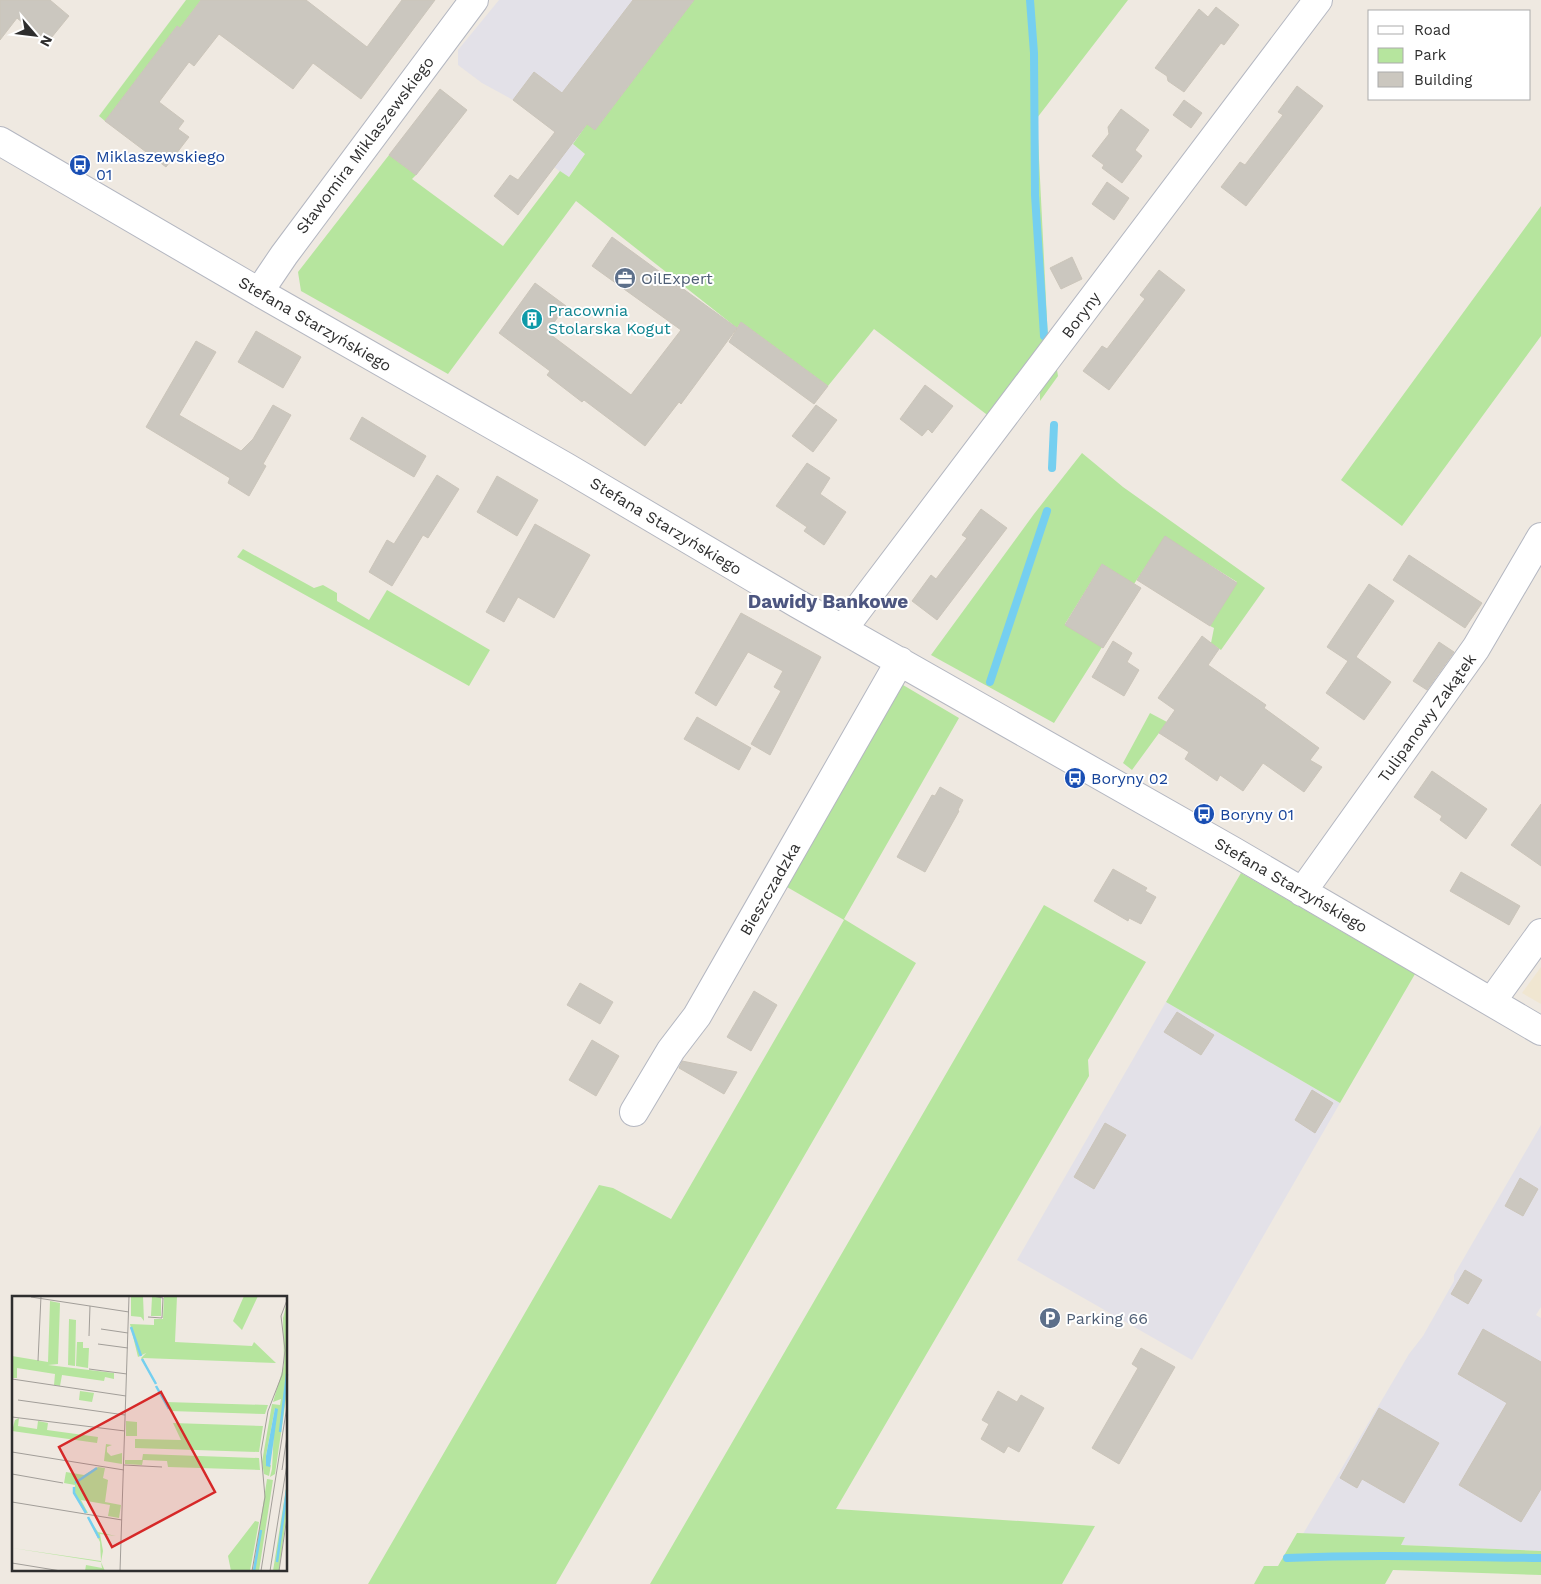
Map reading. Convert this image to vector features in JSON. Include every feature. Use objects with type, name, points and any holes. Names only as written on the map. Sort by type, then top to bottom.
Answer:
[{"type":"street","name":"Sławomira Miklaszewskiego","points":[[259,292],[284,254],[474,0]]},
{"type":"street","name":"Boryny","points":[[842,628],[1318,0]]},
{"type":"street","name":"Stefana Starzyńskiego","points":[[0,140],[259,292],[1492,1000],[1541,1031]]},
{"type":"street","name":"Tulipanowy Zakątek","points":[[1302,892],[1476,648],[1541,537]]},
{"type":"street","name":"Bieszczadzka","points":[[634,1112],[671,1050],[697,1016],[900,661]]},
{"type":"street","points":[[1492,1000],[1541,934]]},
{"type":"shaded area","points":[[499,0],[694,0],[595,130],[573,144],[585,154],[568,178],[538,154],[555,132],[513,100],[482,83],[458,65],[458,50]]},
{"type":"shaded area","points":[[1541,967],[1541,1004],[1522,993]]},
{"type":"shaded area","points":[[1166,1002],[1340,1103],[1192,1360],[1017,1260]]},
{"type":"shaded area","points":[[1541,1125],[1541,1307],[1536,1315],[1541,1318],[1541,1551],[1401,1545],[1405,1537],[1303,1534],[1409,1354],[1423,1336],[1454,1281],[1454,1275]]},
{"type":"green space","points":[[186,0],[201,0],[180,28],[177,26],[105,121],[99,116]]},
{"type":"green space","points":[[694,0],[1128,0],[1037,118],[1048,340],[990,417],[874,329],[828,386],[741,322],[737,328],[576,201],[448,374],[301,291],[298,272],[389,155],[416,175],[412,179],[503,246],[560,171],[569,177],[585,154],[573,144],[587,124],[595,130]]},
{"type":"green space","points":[[1541,206],[1541,336],[1402,526],[1341,480]]},
{"type":"green space","points":[[1055,358],[1058,376],[1040,401],[1040,377]]},
{"type":"green space","points":[[1082,453],[1123,487],[1265,588],[1221,650],[1211,643],[1214,628],[1210,626],[1237,582],[1165,537],[1134,584],[1102,564],[1065,624],[1102,647],[1054,723],[931,655],[1034,514]]},
{"type":"green space","points":[[243,549],[314,588],[323,585],[337,593],[337,601],[369,620],[387,590],[490,650],[469,686],[237,557]]},
{"type":"green space","points":[[903,685],[959,718],[844,919],[916,963],[556,1584],[368,1584],[599,1185],[613,1188],[671,1219],[844,920],[787,887]]},
{"type":"green space","points":[[1150,713],[1167,722],[1132,770],[1123,763]]},
{"type":"green space","points":[[1241,873],[1415,974],[1340,1103],[1166,1002]]},
{"type":"green space","points":[[1044,905],[1146,962],[1088,1060],[1089,1076],[836,1509],[1095,1526],[1062,1584],[650,1584]]},
{"type":"green space","points":[[1297,1533],[1405,1537],[1401,1545],[1541,1551],[1541,1575],[1393,1570],[1385,1584],[1254,1584],[1264,1566],[1278,1566]]},
{"type":"building","points":[[0,0],[50,0],[69,16],[47,43],[17,18],[0,40]]},
{"type":"building","points":[[201,0],[306,0],[367,47],[402,0],[435,0],[361,99],[313,63],[293,89],[219,34],[194,66],[189,62],[159,102],[184,121],[178,129],[189,137],[166,167],[105,121],[177,26],[180,28]]},
{"type":"building","points":[[633,0],[694,0],[595,130],[587,124],[518,215],[494,196],[510,175],[518,180],[555,132],[513,100],[534,72],[562,93]]},
{"type":"building","points":[[1216,7],[1239,25],[1224,45],[1221,43],[1184,92],[1168,81],[1167,76],[1155,68],[1199,9],[1208,17]]},
{"type":"building","points":[[1297,86],[1323,106],[1246,206],[1221,187],[1240,162],[1245,165],[1283,115],[1278,112]]},
{"type":"building","points":[[440,89],[467,110],[416,175],[389,155]]},
{"type":"building","points":[[1184,100],[1202,113],[1191,128],[1173,115]]},
{"type":"building","points":[[1121,109],[1149,130],[1135,150],[1142,156],[1122,183],[1102,168],[1104,165],[1092,156],[1109,134],[1108,127]]},
{"type":"building","points":[[1107,182],[1129,198],[1114,220],[1092,204]]},
{"type":"building","points":[[612,237],[737,328],[681,404],[679,402],[645,446],[547,375],[550,371],[499,333],[535,283],[566,306],[547,332],[631,395],[681,330],[592,266]]},
{"type":"building","points":[[1072,257],[1082,279],[1061,289],[1050,268]]},
{"type":"building","points":[[1159,270],[1185,290],[1109,390],[1083,371],[1102,346],[1107,349],[1145,299],[1140,295]]},
{"type":"building","points":[[741,322],[828,386],[814,404],[729,342]]},
{"type":"building","points":[[256,331],[301,357],[283,388],[238,362]]},
{"type":"building","points":[[196,341],[216,352],[179,415],[241,451],[253,439],[273,405],[291,415],[263,464],[266,466],[249,496],[228,483],[230,478],[146,427]]},
{"type":"building","points":[[925,385],[953,406],[932,433],[928,429],[922,436],[900,419]]},
{"type":"building","points":[[816,405],[837,420],[813,452],[792,436]]},
{"type":"building","points":[[362,417],[426,456],[414,477],[350,439]]},
{"type":"building","points":[[807,463],[830,478],[820,494],[846,512],[824,545],[804,531],[807,527],[776,506]]},
{"type":"building","points":[[437,475],[459,489],[428,538],[423,535],[392,586],[369,572],[387,540],[394,544]]},
{"type":"building","points":[[497,476],[538,500],[517,536],[477,512]]},
{"type":"building","points":[[981,509],[1007,528],[937,620],[912,601],[931,575],[936,579],[967,538],[962,535]]},
{"type":"building","points":[[535,524],[590,555],[554,618],[518,597],[504,622],[486,612]]},
{"type":"building","points":[[1165,536],[1237,583],[1210,626],[1137,580]]},
{"type":"building","points":[[1409,555],[1482,603],[1465,628],[1393,580]]},
{"type":"building","points":[[1102,564],[1141,588],[1103,648],[1065,625]]},
{"type":"building","points":[[1369,584],[1394,601],[1356,657],[1391,682],[1364,720],[1326,693],[1348,661],[1327,647]]},
{"type":"building","points":[[741,613],[821,657],[770,755],[751,744],[781,691],[774,687],[783,671],[748,652],[716,706],[695,693]]},
{"type":"building","points":[[1202,636],[1219,649],[1208,665],[1266,705],[1264,708],[1319,748],[1310,760],[1322,767],[1304,792],[1263,763],[1243,791],[1220,775],[1217,781],[1185,759],[1189,752],[1159,733],[1175,710],[1158,698]]},
{"type":"building","points":[[1113,641],[1132,653],[1127,662],[1139,670],[1124,696],[1092,677]]},
{"type":"building","points":[[1439,642],[1454,652],[1427,690],[1413,681]]},
{"type":"building","points":[[697,717],[751,748],[739,770],[684,739]]},
{"type":"building","points":[[1432,771],[1487,809],[1466,839],[1440,820],[1442,816],[1414,797]]},
{"type":"building","points":[[940,787],[963,800],[959,811],[925,872],[897,857],[932,795],[935,796]]},
{"type":"building","points":[[1541,804],[1541,866],[1511,845]]},
{"type":"building","points":[[1113,869],[1147,888],[1145,891],[1156,897],[1141,924],[1129,918],[1128,921],[1094,901]]},
{"type":"building","points":[[1461,872],[1520,906],[1509,925],[1450,891]]},
{"type":"building","points":[[580,983],[613,1002],[600,1024],[567,1005]]},
{"type":"building","points":[[754,991],[777,1005],[751,1051],[727,1037]]},
{"type":"building","points":[[1177,1012],[1214,1035],[1201,1055],[1164,1032]]},
{"type":"building","points":[[592,1040],[619,1056],[596,1096],[569,1080]]},
{"type":"building","points":[[682,1061],[737,1072],[724,1094],[679,1068]]},
{"type":"building","points":[[1312,1090],[1333,1103],[1315,1133],[1295,1120]]},
{"type":"building","points":[[1105,1123],[1126,1135],[1094,1189],[1074,1177]]},
{"type":"building","points":[[1520,1178],[1538,1189],[1523,1216],[1505,1206]]},
{"type":"building","points":[[1465,1270],[1482,1280],[1468,1304],[1451,1294]]},
{"type":"building","points":[[1483,1329],[1541,1362],[1541,1489],[1521,1522],[1459,1485],[1507,1403],[1458,1374]]},
{"type":"building","points":[[1141,1348],[1175,1367],[1119,1464],[1092,1448],[1138,1368],[1132,1364]]},
{"type":"building","points":[[998,1391],[1017,1402],[1021,1395],[1044,1408],[1019,1452],[1008,1446],[1004,1453],[981,1439],[989,1424],[982,1420]]},
{"type":"building","points":[[1379,1408],[1439,1443],[1404,1503],[1362,1479],[1357,1488],[1340,1478]]},
{"type":"waterway","points":[[1030,0],[1034,53],[1035,195],[1044,336]]},
{"type":"waterway","points":[[1052,468],[1054,425]]},
{"type":"waterway","points":[[990,682],[1047,511]]},
{"type":"waterway","points":[[1287,1558],[1382,1556],[1541,1558]]},
{"type":"place","name":"Miklaszewskiego 01","points":[[80,165]]},
{"type":"place","name":"OilExpert","points":[[625,278]]},
{"type":"place","name":"Pracownia Stolarska Kogut","points":[[532,319]]},
{"type":"place","name":"Boryny 02","points":[[1075,778]]},
{"type":"place","name":"Boryny 01","points":[[1204,814]]},
{"type":"place","name":"Parking 66","points":[[1050,1318]]},
{"type":"district","name":"Dawidy Bankowe","points":[[828,601]]}]
